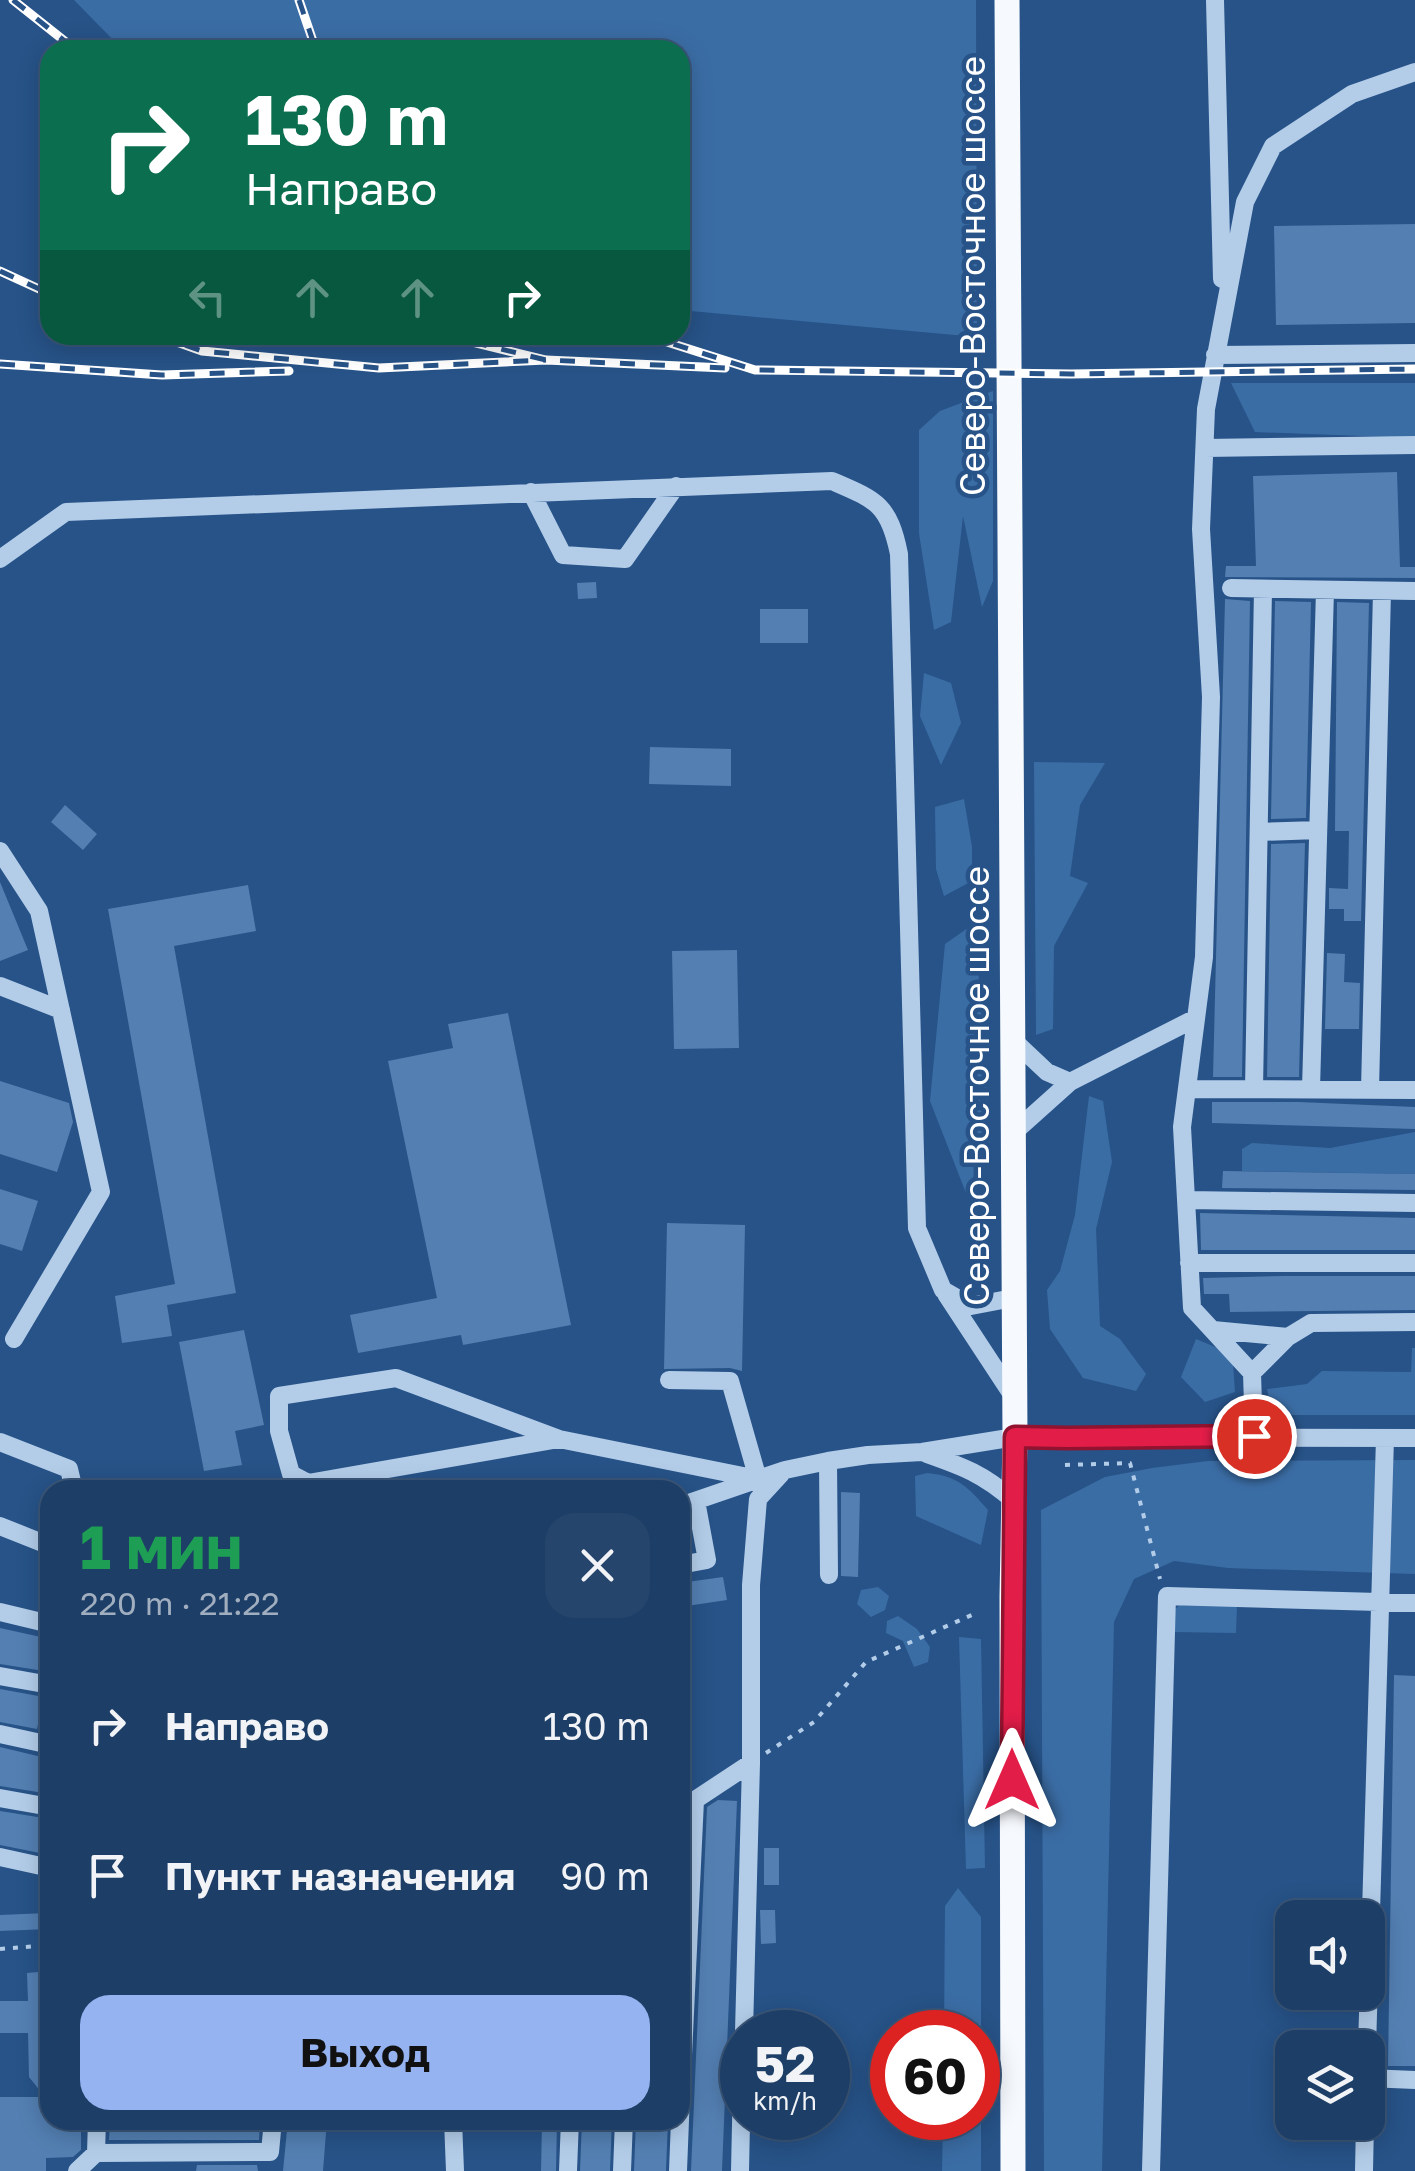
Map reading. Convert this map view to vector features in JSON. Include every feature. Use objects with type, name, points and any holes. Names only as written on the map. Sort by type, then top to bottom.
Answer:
[{"type":"main road","name":"Северо-Восточное шоссе","points":[[1007,0],[1015,1437],[1013,2171]]},
{"type":"street","points":[[1215,0],[1223,315]]},
{"type":"street","points":[[1254,1436],[1252,1373],[1192,1308],[1182,1127],[1204,957],[1212,697],[1201,528],[1206,408],[1245,202],[1273,146],[1352,94],[1415,72]]},
{"type":"street","points":[[1215,355],[1415,354]]},
{"type":"street","points":[[1205,448],[1415,446]]},
{"type":"street","points":[[0,559],[66,512],[832,480],[871,498],[893,524],[899,554],[916,1228],[943,1290],[1014,1396]]},
{"type":"street","points":[[531,492],[563,555],[625,558],[676,486]]},
{"type":"street","points":[[1230,588],[1415,591]]},
{"type":"street","points":[[1254,1089],[1263,589]]},
{"type":"street","points":[[1312,1090],[1325,590]]},
{"type":"street","points":[[1370,1090],[1382,591]]},
{"type":"street","points":[[1259,832],[1318,830]]},
{"type":"street","points":[[0,850],[39,911],[101,1192],[14,1339]]},
{"type":"street","points":[[0,986],[61,1010]]},
{"type":"street","points":[[1012,1134],[1070,1082],[1196,1018]]},
{"type":"street","points":[[1012,1039],[1046,1072],[1070,1082]]},
{"type":"street","points":[[1187,1089],[1415,1090]]},
{"type":"street","points":[[1186,1200],[1415,1203]]},
{"type":"street","points":[[1190,1263],[1415,1263]]},
{"type":"street","points":[[943,1290],[971,1306],[1013,1298]]},
{"type":"street","points":[[1252,1373],[1288,1337],[1311,1323],[1415,1322]]},
{"type":"street","points":[[1212,1330],[1288,1337]]},
{"type":"street","points":[[302,1480],[291,1474],[278,1430],[279,1396],[396,1378],[559,1439],[758,1480]]},
{"type":"street","points":[[669,1380],[730,1380],[758,1480]]},
{"type":"street","points":[[690,1502],[785,1470],[828,1461],[922,1452],[1015,1437],[1415,1438]]},
{"type":"street","points":[[1368,2030],[1384,1438]]},
{"type":"street","points":[[325,1480],[559,1439]]},
{"type":"street","points":[[0,1442],[69,1469],[72,1480]]},
{"type":"street","points":[[922,1452],[972,1470],[1013,1500]]},
{"type":"street","points":[[828,1461],[829,1575]]},
{"type":"street","points":[[745,2010],[751,1585],[758,1498],[785,1470]]},
{"type":"street","points":[[690,1509],[707,1560],[690,1563]]},
{"type":"street","points":[[0,1526],[40,1542]]},
{"type":"street","points":[[1152,2171],[1168,1596],[1415,1602]]},
{"type":"street","points":[[0,1612],[40,1622]]},
{"type":"street","points":[[0,1676],[40,1683]]},
{"type":"street","points":[[0,1734],[40,1743]]},
{"type":"street","points":[[690,1823],[695,1800],[751,1763]]},
{"type":"street","points":[[0,1798],[40,1805]]},
{"type":"street","points":[[0,1858],[40,1866]]},
{"type":"street","points":[[1385,2079],[1415,2080]]},
{"type":"street","points":[[78,2171],[96,2153],[97,2130]]},
{"type":"street","points":[[96,2153],[270,2152],[272,2130]]},
{"type":"street","points":[[454,2130],[455,2171]]},
{"type":"street","points":[[568,2171],[570,2130]]},
{"type":"street","points":[[622,2171],[624,2130]]},
{"type":"street","points":[[678,2171],[680,2130]]},
{"type":"street","points":[[740,2171],[741,2140]]},
{"type":"street","points":[[1364,2171],[1365,2140]]},
{"type":"path","points":[[1065,1466],[1130,1463],[1161,1584]]},
{"type":"path","points":[[751,1763],[814,1722],[866,1662],[974,1614]]},
{"type":"path","points":[[0,1949],[40,1946]]},
{"type":"shaded area","points":[[74,0],[976,0],[977,337],[690,311],[690,40],[113,40]]},
{"type":"shaded area","points":[[1231,383],[1415,383],[1415,438],[1255,432]]},
{"type":"shaded area","points":[[993,391],[993,581],[982,607],[963,516],[951,622],[934,630],[919,533],[919,430],[940,411]]},
{"type":"shaded area","points":[[924,673],[951,683],[961,723],[941,765],[920,716]]},
{"type":"shaded area","points":[[1034,762],[1105,763],[1080,805],[1070,876],[1088,883],[1054,946],[1053,1029],[1036,1035]]},
{"type":"shaded area","points":[[964,799],[972,847],[972,881],[944,896],[936,869],[935,807]]},
{"type":"shaded area","points":[[975,923],[990,1142],[966,1193],[930,1101],[945,944]]},
{"type":"shaded area","points":[[1089,1096],[1103,1101],[1112,1162],[1096,1229],[1100,1326],[1120,1339],[1146,1374],[1136,1391],[1083,1378],[1050,1329],[1047,1290],[1060,1271],[1075,1215]]},
{"type":"shaded area","points":[[1415,1132],[1415,1174],[1242,1171],[1242,1149],[1252,1143],[1330,1148]]},
{"type":"shaded area","points":[[1196,1339],[1220,1349],[1233,1364],[1235,1392],[1205,1402],[1181,1377]]},
{"type":"shaded area","points":[[1412,1348],[1415,1415],[1272,1415],[1267,1389],[1307,1384],[1322,1371],[1411,1372]]},
{"type":"shaded area","points":[[1415,1460],[1415,1574],[1228,1568],[1174,1561],[1134,1579],[1114,1622],[1102,2171],[1044,2171],[1041,1510],[1105,1477],[1152,1468],[1208,1461]]},
{"type":"shaded area","points":[[927,1473],[962,1484],[988,1510],[981,1545],[916,1516],[915,1476]]},
{"type":"shaded area","points":[[878,1587],[889,1596],[885,1610],[871,1617],[857,1604],[861,1590]]},
{"type":"shaded area","points":[[1181,1604],[1237,1605],[1236,1633],[1173,1632],[1174,1610]]},
{"type":"shaded area","points":[[898,1616],[917,1629],[930,1647],[928,1662],[914,1667],[903,1641],[886,1633],[887,1621]]},
{"type":"shaded area","points":[[959,1637],[981,1639],[985,1868],[966,1869]]},
{"type":"shaded area","points":[[958,1888],[981,1917],[981,2010],[944,2010],[945,1906]]},
{"type":"shaded area","points":[[943,2140],[981,2140],[981,2171],[942,2171]]},
{"type":"building","points":[[1415,224],[1415,323],[1276,325],[1274,226]]},
{"type":"building","points":[[1397,472],[1400,567],[1415,567],[1415,578],[1225,577],[1226,566],[1256,566],[1253,476]]},
{"type":"building","points":[[596,582],[597,598],[578,599],[577,583]]},
{"type":"building","points":[[1225,599],[1250,601],[1242,1077],[1213,1077]]},
{"type":"building","points":[[1275,601],[1311,602],[1306,818],[1271,819]]},
{"type":"building","points":[[1337,602],[1369,603],[1361,921],[1344,921],[1344,909],[1329,909],[1329,888],[1348,889],[1349,831],[1335,831]]},
{"type":"building","points":[[760,609],[808,609],[808,643],[760,643]]},
{"type":"building","points":[[650,747],[731,749],[731,786],[649,784]]},
{"type":"building","points":[[65,805],[97,834],[83,850],[51,822]]},
{"type":"building","points":[[1305,843],[1299,1077],[1267,1077],[1271,844]]},
{"type":"building","points":[[0,882],[28,950],[0,961]]},
{"type":"building","points":[[248,885],[256,931],[174,946],[236,1293],[167,1305],[172,1336],[122,1343],[115,1296],[175,1284],[108,909]]},
{"type":"building","points":[[737,950],[739,1048],[674,1049],[672,951]]},
{"type":"building","points":[[1327,953],[1345,954],[1344,982],[1360,983],[1359,1029],[1325,1029]]},
{"type":"building","points":[[508,1013],[571,1325],[463,1345],[461,1335],[358,1353],[350,1315],[437,1298],[388,1061],[453,1048],[448,1024]]},
{"type":"building","points":[[0,1081],[69,1103],[73,1122],[57,1172],[0,1154]]},
{"type":"building","points":[[1212,1102],[1415,1107],[1415,1129],[1212,1123]]},
{"type":"building","points":[[1223,1171],[1415,1174],[1415,1190],[1222,1188]]},
{"type":"building","points":[[0,1189],[38,1201],[22,1251],[0,1244]]},
{"type":"building","points":[[1200,1213],[1415,1218],[1415,1250],[1201,1250]]},
{"type":"building","points":[[667,1223],[745,1225],[742,1371],[664,1369]]},
{"type":"building","points":[[1415,1276],[1415,1310],[1230,1312],[1229,1294],[1204,1294],[1203,1278]]},
{"type":"building","points":[[244,1330],[264,1425],[235,1431],[242,1465],[204,1471],[179,1342]]},
{"type":"building","points":[[841,1492],[860,1493],[858,1577],[841,1576]]},
{"type":"building","points":[[723,1577],[727,1600],[690,1606],[690,1582]]},
{"type":"building","points":[[0,1628],[40,1637],[40,1670],[0,1664]]},
{"type":"building","points":[[1394,1675],[1415,1676],[1415,2066],[1388,2066]]},
{"type":"building","points":[[0,1689],[40,1696],[37,1729],[0,1722]]},
{"type":"building","points":[[0,1747],[40,1757],[40,1792],[0,1786]]},
{"type":"building","points":[[718,1800],[737,1801],[729,2010],[720,2010],[722,2171],[691,2171],[707,1807]]},
{"type":"building","points":[[0,1811],[40,1817],[40,1853],[0,1845]]},
{"type":"building","points":[[764,1848],[779,1848],[779,1885],[764,1885]]},
{"type":"building","points":[[760,1910],[775,1910],[776,1943],[761,1944]]},
{"type":"building","points":[[40,1913],[40,1929],[0,1931],[0,1915]]},
{"type":"building","points":[[40,1972],[40,2091],[29,2077],[28,2033],[0,2033],[0,2001],[28,2001],[27,1973]]},
{"type":"building","points":[[0,2097],[40,2097],[40,2130],[81,2130],[81,2150],[73,2157],[46,2158],[46,2171],[0,2171]]},
{"type":"building","points":[[110,2130],[260,2130],[259,2140],[109,2140]]},
{"type":"building","points":[[287,2130],[326,2130],[323,2171],[283,2171]]},
{"type":"building","points":[[542,2130],[557,2130],[556,2171],[541,2171]]},
{"type":"building","points":[[582,2130],[612,2130],[610,2171],[580,2171]]},
{"type":"building","points":[[636,2130],[668,2130],[666,2171],[634,2171]]},
{"type":"building","points":[[197,2165],[257,2165],[258,2171],[196,2171]]},
{"type":"railway","points":[[13,0],[63,40]]},
{"type":"railway","points":[[299,0],[313,40]]},
{"type":"railway","points":[[0,271],[40,289]]},
{"type":"railway","points":[[185,345],[202,351],[379,368],[546,360]]},
{"type":"railway","points":[[484,345],[546,360],[725,368]]},
{"type":"railway","points":[[676,345],[755,370],[1071,374],[1415,369]]},
{"type":"railway","points":[[0,364],[162,375],[289,371]]},
{"type":"route","points":[[1012,1780],[1015,1437],[1254,1436]]}]
